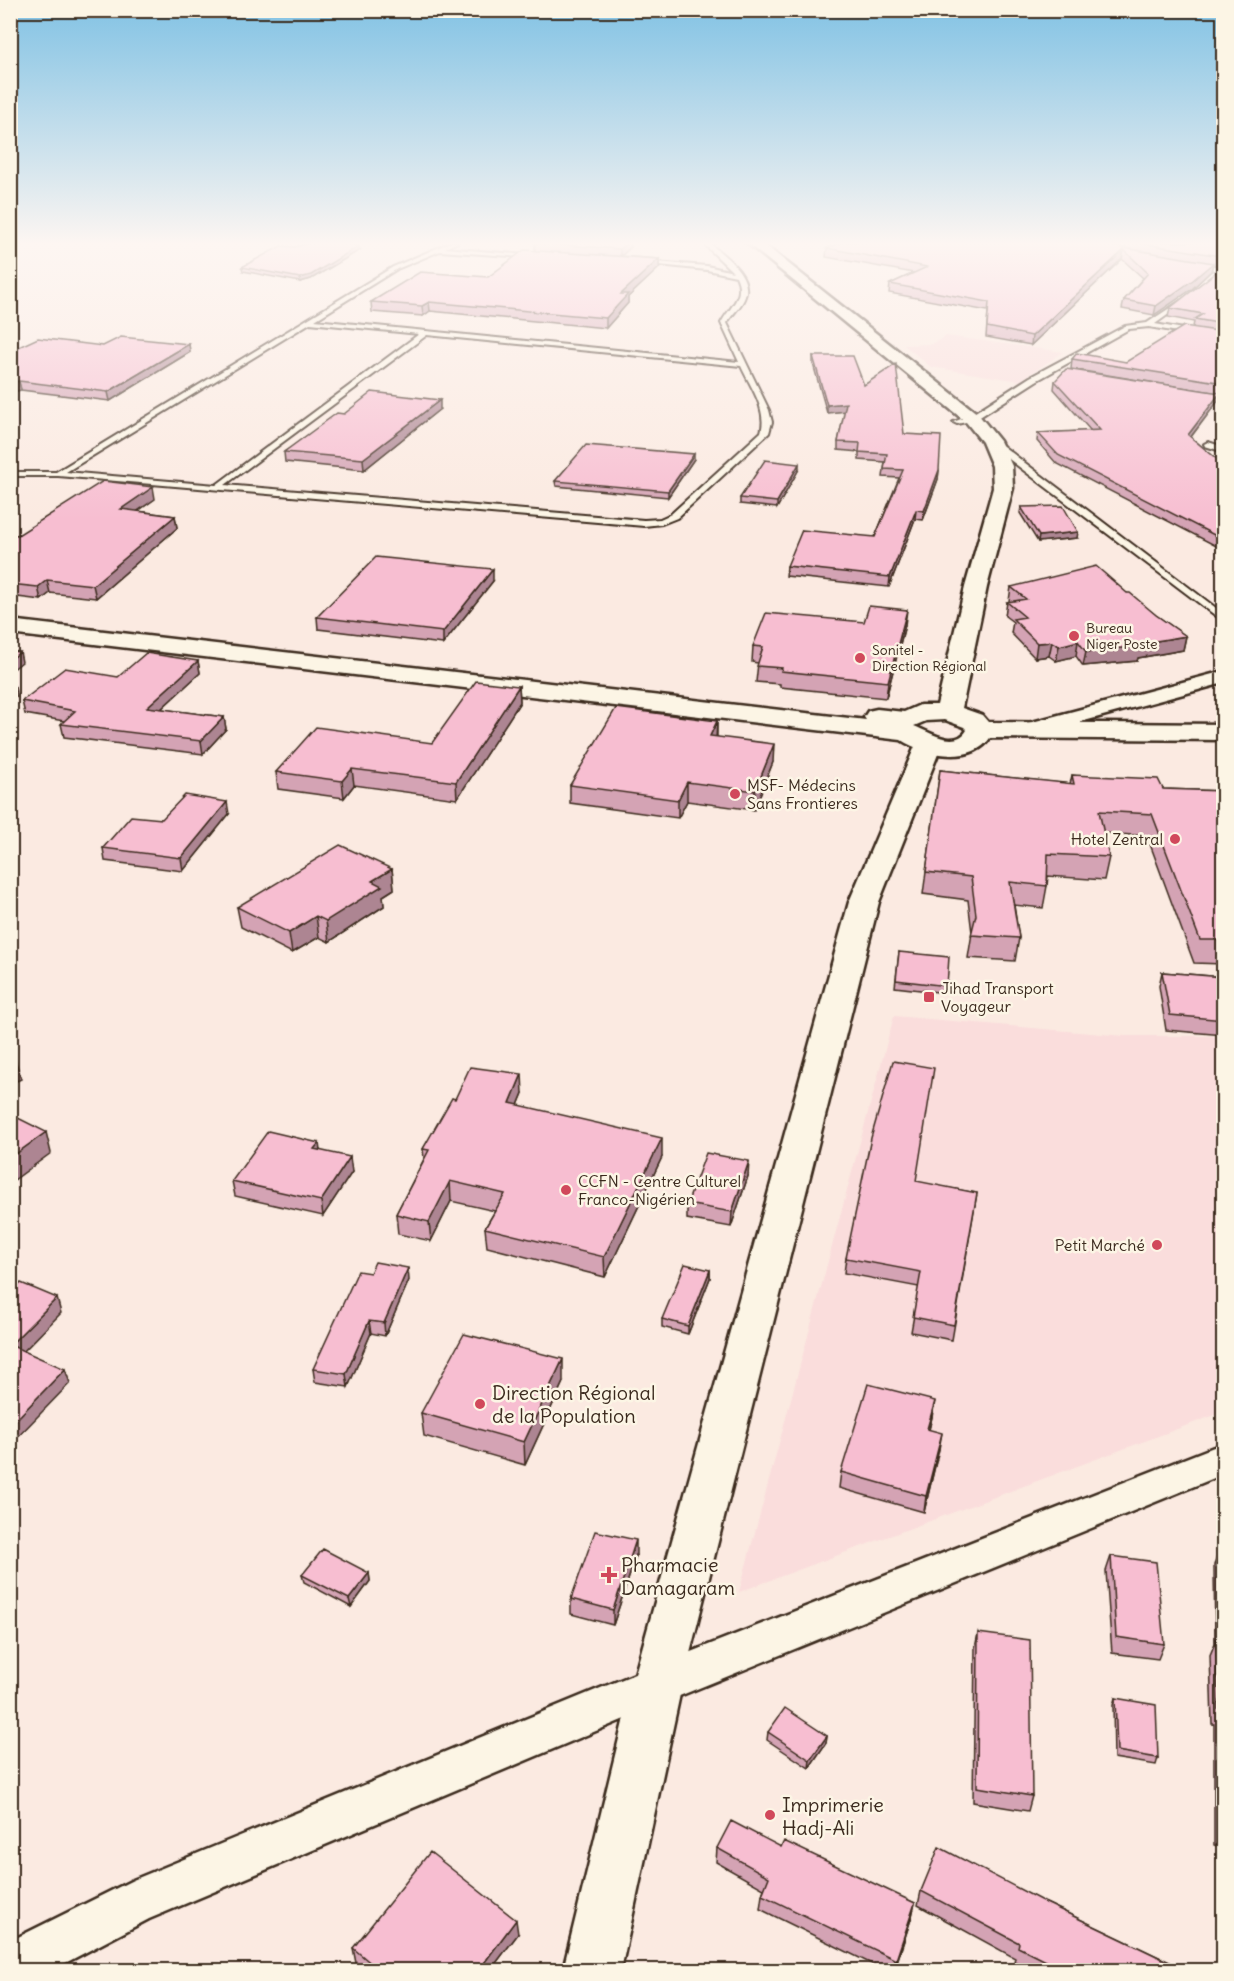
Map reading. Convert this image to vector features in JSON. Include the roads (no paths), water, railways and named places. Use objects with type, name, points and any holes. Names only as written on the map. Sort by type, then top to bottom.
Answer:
[{"type":"main road","points":[[592,1971],[657,1685],[864,902],[925,720],[976,587],[1003,488],[1002,466],[991,441],[860,334]]},
{"type":"main road","points":[[964,420],[976,455]]},
{"type":"main road","points":[[23,623],[925,720],[973,721],[980,730],[979,736],[965,744],[942,746],[925,720]]},
{"type":"main road","points":[[980,730],[1224,732]]},
{"type":"street","points":[[1029,730],[1224,677]]},
{"type":"street","points":[[10,1966],[133,1903],[657,1685],[1224,1458]]},
{"type":"lane","points":[[58,474],[287,334]]},
{"type":"lane","points":[[219,486],[423,334]]},
{"type":"lane","points":[[450,334],[742,364]]},
{"type":"lane","points":[[10,474],[58,474],[644,523],[662,521],[674,516],[765,433],[768,422],[765,410],[729,334]]},
{"type":"lane","points":[[964,420],[1113,334]]},
{"type":"lane","points":[[1204,334],[1224,338]]},
{"type":"lane","points":[[1050,370],[1062,372]]},
{"type":"lane","points":[[1189,393],[1224,398]]},
{"type":"lane","points":[[991,441],[1224,619]]},
{"type":"lane","points":[[1208,444],[1224,450]]},
{"type":"place","name":"Bureau Niger Poste","points":[[1074,636]]},
{"type":"place","name":"Sonitel - Direction Régional","points":[[860,658]]},
{"type":"place","name":"MSF- Médecins Sans Frontieres","points":[[735,794]]},
{"type":"place","name":"Hotel Zentral","points":[[1175,839]]},
{"type":"place","name":"Jihad Transport Voyageur","points":[[929,997]]},
{"type":"place","name":"CCFN - Centre Culturel Franco-Nigérien","points":[[566,1190]]},
{"type":"place","name":"Petit Marché","points":[[1157,1245]]},
{"type":"place","name":"Direction Régional de la Population","points":[[480,1404]]},
{"type":"place","name":"Pharmacie Damagaram","points":[[609,1575]]},
{"type":"place","name":"Imprimerie Hadj-Ali","points":[[770,1815]]}]
